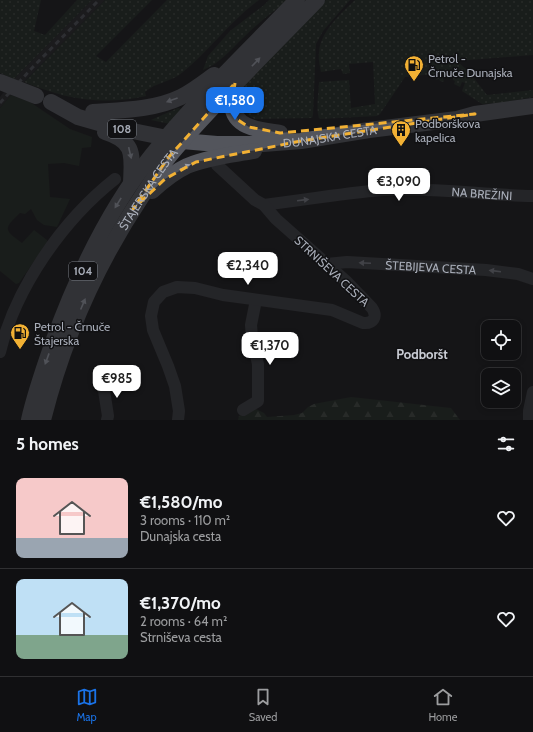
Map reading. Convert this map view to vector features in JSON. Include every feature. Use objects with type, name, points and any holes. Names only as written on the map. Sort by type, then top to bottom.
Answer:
[{"type":"main road","name":"ŠTAJERSKA CESTA","points":[[43,420],[52,384],[85,298],[113,242],[163,164],[178,135],[251,48],[297,0]]},
{"type":"main road","name":"ŠTAJERSKA CESTA","points":[[29,420],[36,388],[69,301],[102,231],[131,183],[178,135],[236,83],[317,0]]},
{"type":"main road","points":[[86,115],[166,103],[195,90],[251,48]]},
{"type":"main road","points":[[0,82],[86,115],[178,135]]},
{"type":"main road","points":[[236,83],[232,104],[238,120],[249,127],[280,133]]},
{"type":"main road","name":"DUNAJSKA CESTA","points":[[178,135],[217,144],[263,144],[301,141],[388,127],[457,119],[475,114],[533,106]]},
{"type":"main road","name":"DUNAJSKA CESTA","points":[[178,135],[244,135],[280,133],[457,114],[475,114]]},
{"type":"main road","points":[[86,115],[88,128],[117,136],[126,142],[131,154],[131,183]]},
{"type":"main road","points":[[133,209],[165,179],[186,166],[207,160],[301,141]]},
{"type":"street","name":"STRNIŠEVA CESTA","points":[[178,420],[179,411],[175,386],[153,330],[151,316],[154,302],[163,292],[177,288],[196,288],[222,295],[323,308],[369,324],[373,321],[375,312],[346,281],[276,219],[264,205],[255,200],[217,165]]},
{"type":"street","points":[[0,352],[20,297],[30,278],[67,226],[98,193],[115,179]]},
{"type":"street","name":"NA BREŽINI","points":[[264,205],[383,190],[441,190],[512,196],[533,196]]},
{"type":"street","name":"ŠTEBIJEVA CESTA","points":[[327,264],[347,262],[486,270],[518,274],[533,279]]},
{"type":"street","points":[[242,410],[258,400],[258,364],[252,338],[251,325],[256,300]]},
{"type":"street","points":[[104,373],[103,384],[108,416],[107,420]]},
{"type":"street","points":[[530,420],[529,411],[533,392]]},
{"type":"highlighted area","points":[[235,83],[232,104],[238,120],[249,127],[280,133],[475,114],[301,141],[196,162],[165,179],[133,209],[168,158]]},
{"type":"shaded area","points":[[92,0],[105,0],[0,108],[0,97],[14,79]]},
{"type":"green space","points":[[0,0],[41,0],[34,31],[45,35],[77,0],[92,0],[14,79],[0,73]]},
{"type":"green space","points":[[105,0],[152,0],[96,56],[106,62],[167,0],[259,0],[239,17],[183,72],[174,78],[149,89],[145,92],[146,96],[114,100],[84,99],[54,93],[24,82]]},
{"type":"green space","points":[[269,0],[289,0],[272,12],[226,55],[203,70],[208,56],[230,31]]},
{"type":"green space","points":[[326,0],[350,0],[323,31],[316,44],[312,118],[255,119],[247,114],[238,104],[238,93],[271,54]]},
{"type":"green space","points":[[355,0],[533,0],[533,55],[457,61],[469,72],[487,95],[533,90],[533,97],[500,103],[482,104],[462,91],[465,83],[462,82],[460,87],[454,84],[455,81],[453,80],[453,74],[442,74],[444,82],[440,81],[439,79],[436,80],[433,74],[405,77],[380,114],[377,116],[320,119],[317,107],[319,82],[349,80],[351,108],[375,104],[373,62],[349,64],[350,73],[343,74],[341,69],[321,72],[319,62],[320,45],[327,31],[343,11]]},
{"type":"green space","points":[[11,95],[30,102],[70,129],[92,137],[91,147],[82,148],[79,166],[64,163],[48,164],[50,197],[70,199],[57,227],[44,225],[37,220],[31,209],[25,214],[20,213],[8,226],[9,232],[22,243],[34,230],[47,240],[47,243],[19,283],[16,284],[0,271],[0,108]]},
{"type":"green space","points":[[178,108],[182,109],[170,124],[151,120]]},
{"type":"green space","points":[[351,397],[451,408],[460,420],[238,420],[239,416],[245,411],[256,409],[264,413],[267,417],[294,415],[302,413],[314,404]]},
{"type":"railway","points":[[0,103],[99,0]]},
{"type":"place","name":"Petrol - Črnuče Dunajska","points":[[414,82]]},
{"type":"place","name":"Podborškova kapelica","points":[[401,147]]},
{"type":"place","name":"Petrol - Črnuče Štajerska","points":[[20,350]]},
{"type":"district","name":"Podboršt","points":[[422,354]]}]
